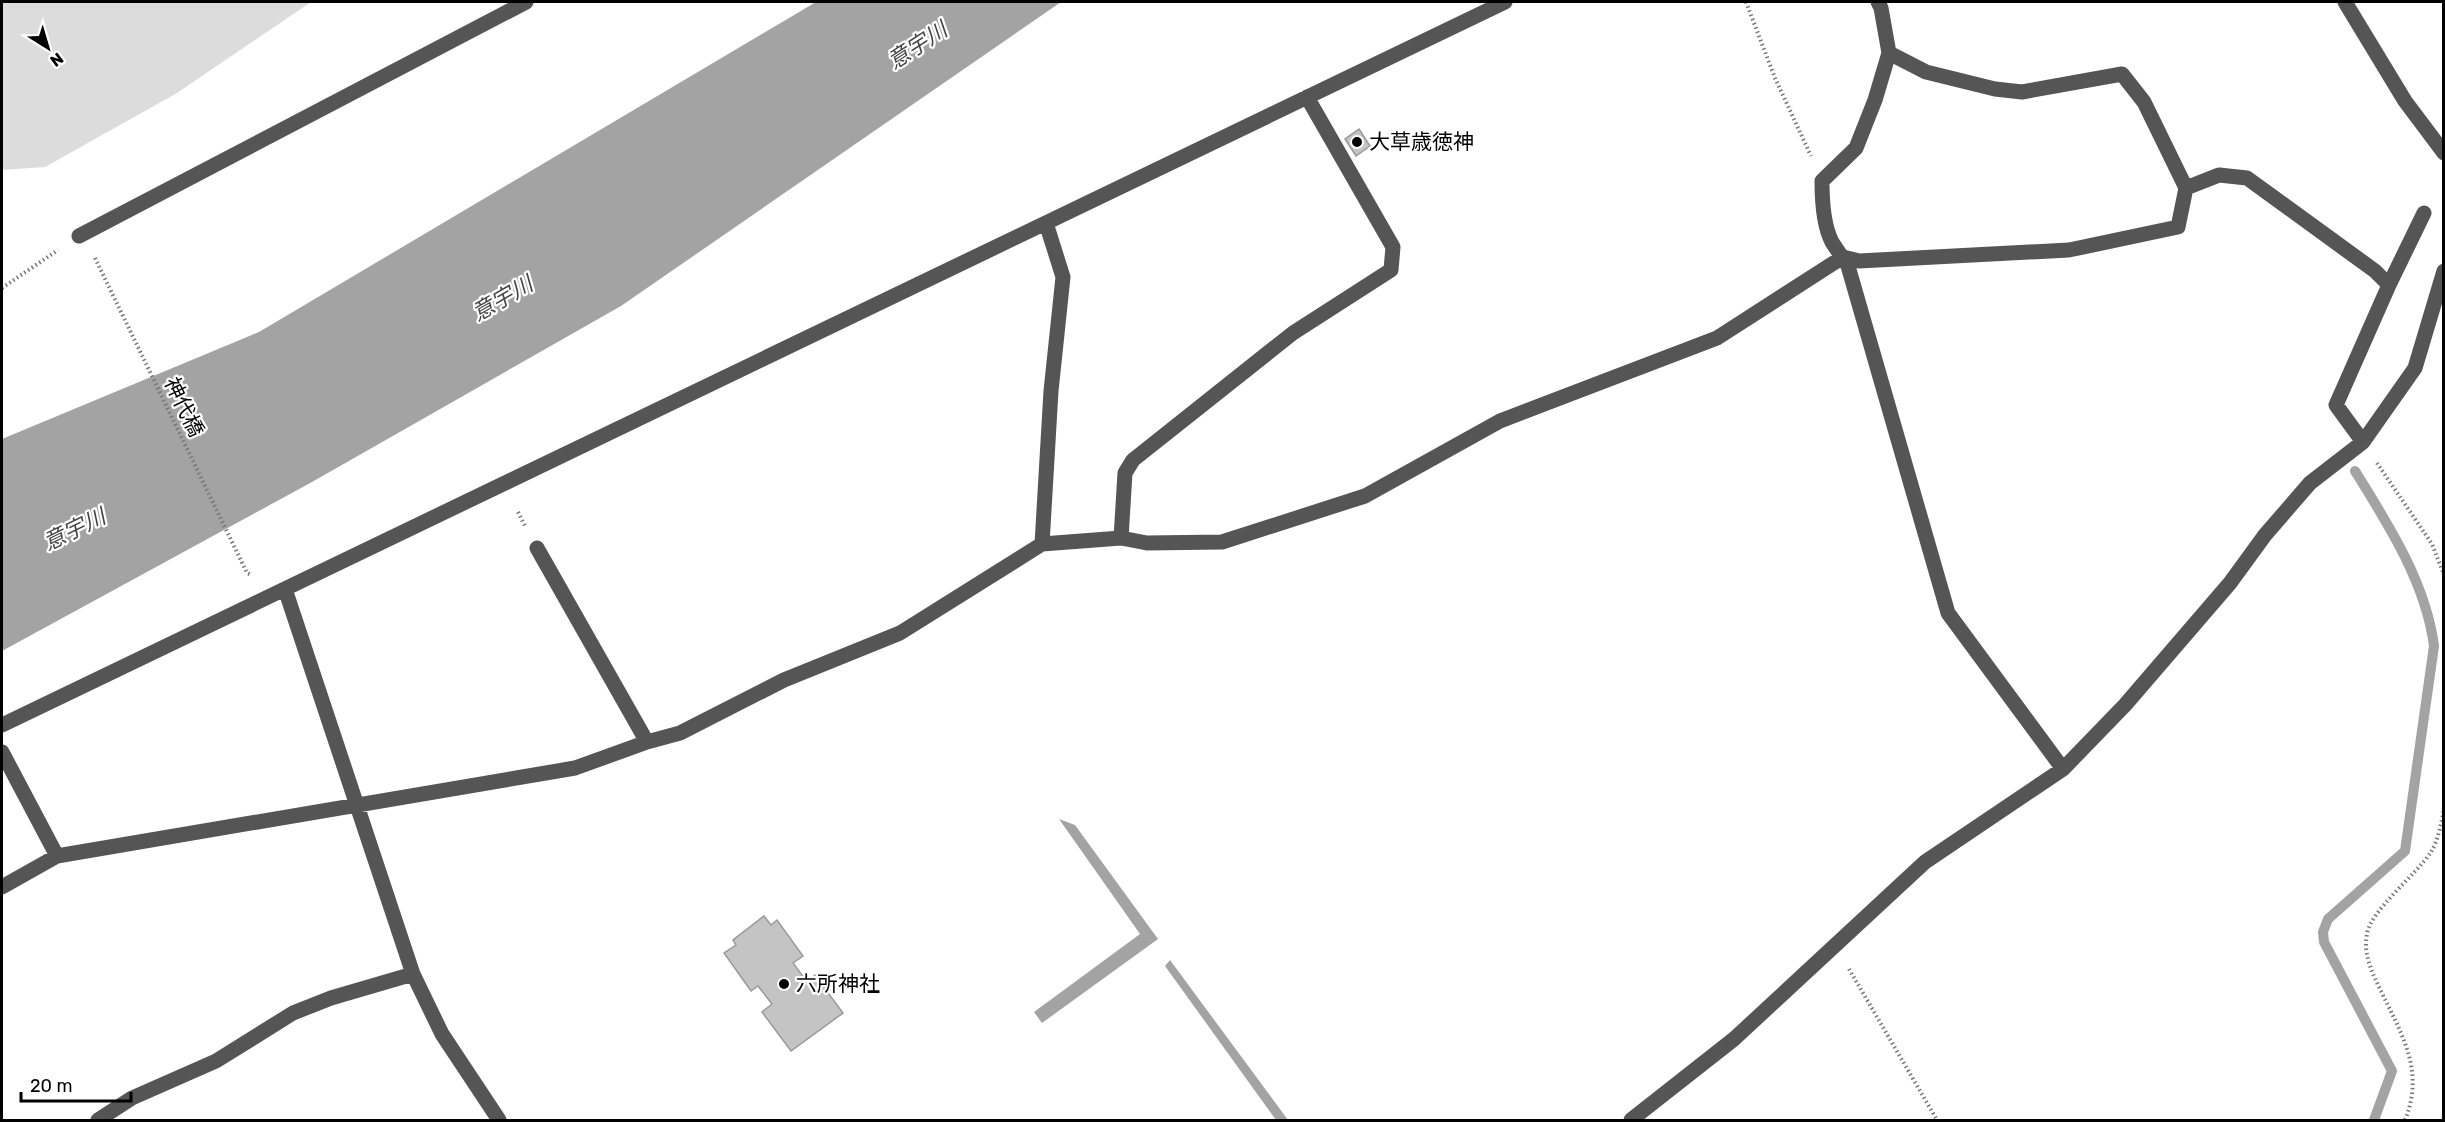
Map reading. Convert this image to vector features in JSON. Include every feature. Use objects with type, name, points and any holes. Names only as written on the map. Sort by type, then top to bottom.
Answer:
[{"type":"street","points":[[79,236],[526,2]]},
{"type":"street","points":[[2,725],[586,441],[1505,2]]},
{"type":"street","points":[[1878,2],[1889,53],[1875,100],[1856,148],[1822,181],[1822,199],[1831,240],[1843,257],[1851,277],[1948,613],[2063,769]]},
{"type":"street","points":[[2344,2],[2405,101],[2444,153]]},
{"type":"street","points":[[2,887],[57,856],[575,768],[647,742],[680,734],[784,680],[900,633],[1042,544],[1121,538],[1147,543],[1222,542],[1365,496],[1500,422],[1717,338],[1843,257],[1859,261],[2069,250],[2178,226],[2186,188],[2144,102],[2122,74],[2022,92],[1995,89],[1926,72],[1889,53]]},
{"type":"street","points":[[1121,538],[1125,473],[1133,460],[1293,333],[1391,270],[1393,247],[1307,97]]},
{"type":"street","points":[[2186,188],[2219,176],[2247,178],[2375,271],[2390,285]]},
{"type":"street","points":[[2363,442],[2336,405],[2424,213]]},
{"type":"street","points":[[1042,544],[1051,391],[1064,277],[1046,223]]},
{"type":"street","points":[[1631,1120],[1734,1039],[1925,862],[2063,769],[2125,705],[2230,583],[2265,536],[2310,483],[2363,442],[2415,368],[2444,271]]},
{"type":"street","points":[[537,548],[647,742]]},
{"type":"street","points":[[285,589],[413,974],[442,1034],[499,1120]]},
{"type":"street","points":[[2,753],[57,856]]},
{"type":"street","points":[[98,1120],[132,1098],[216,1061],[293,1012],[331,998],[413,974]]},
{"type":"path","points":[[1746,2],[1775,78],[1822,181]]},
{"type":"path","name":"神代橋","points":[[79,236],[93,254],[247,573]]},
{"type":"path","points":[[2,288],[79,236]]},
{"type":"path","points":[[2363,442],[2432,543],[2444,575]]},
{"type":"path","points":[[2405,1120],[2414,1085],[2410,1060],[2399,1030],[2369,966],[2367,933],[2378,912],[2410,879],[2433,850],[2444,808]]},
{"type":"path","points":[[1834,946],[1938,1120]]},
{"type":"shaded area","points":[[2,2],[311,2],[177,93],[45,167],[2,170]]},
{"type":"water","name":"意宇川","points":[[816,2],[1061,2],[621,306],[312,482],[2,651],[2,439],[259,332]]},
{"type":"water","points":[[1059,819],[1075,825],[1158,939],[1042,1023],[1034,1012],[1140,934]]},
{"type":"water","points":[[1170,960],[1288,1120],[1276,1120],[1165,966]]},
{"type":"building","name":"大草歳徳神","points":[[1359,129],[1370,146],[1356,156],[1345,139]]},
{"type":"building","name":"六所神社","points":[[764,916],[771,925],[777,920],[803,956],[793,963],[807,982],[815,975],[843,1013],[791,1051],[762,1012],[772,1004],[758,986],[751,991],[724,953],[736,945],[733,940]]},
{"type":"waterway","points":[[2355,471],[2392,533],[2414,577],[2430,623],[2434,646],[2405,851],[2328,919],[2323,932],[2324,942],[2392,1071],[2374,1120]]},
{"type":"place","name":"大草歳徳神","points":[[1357,142]]},
{"type":"place","name":"六所神社","points":[[784,984]]}]
